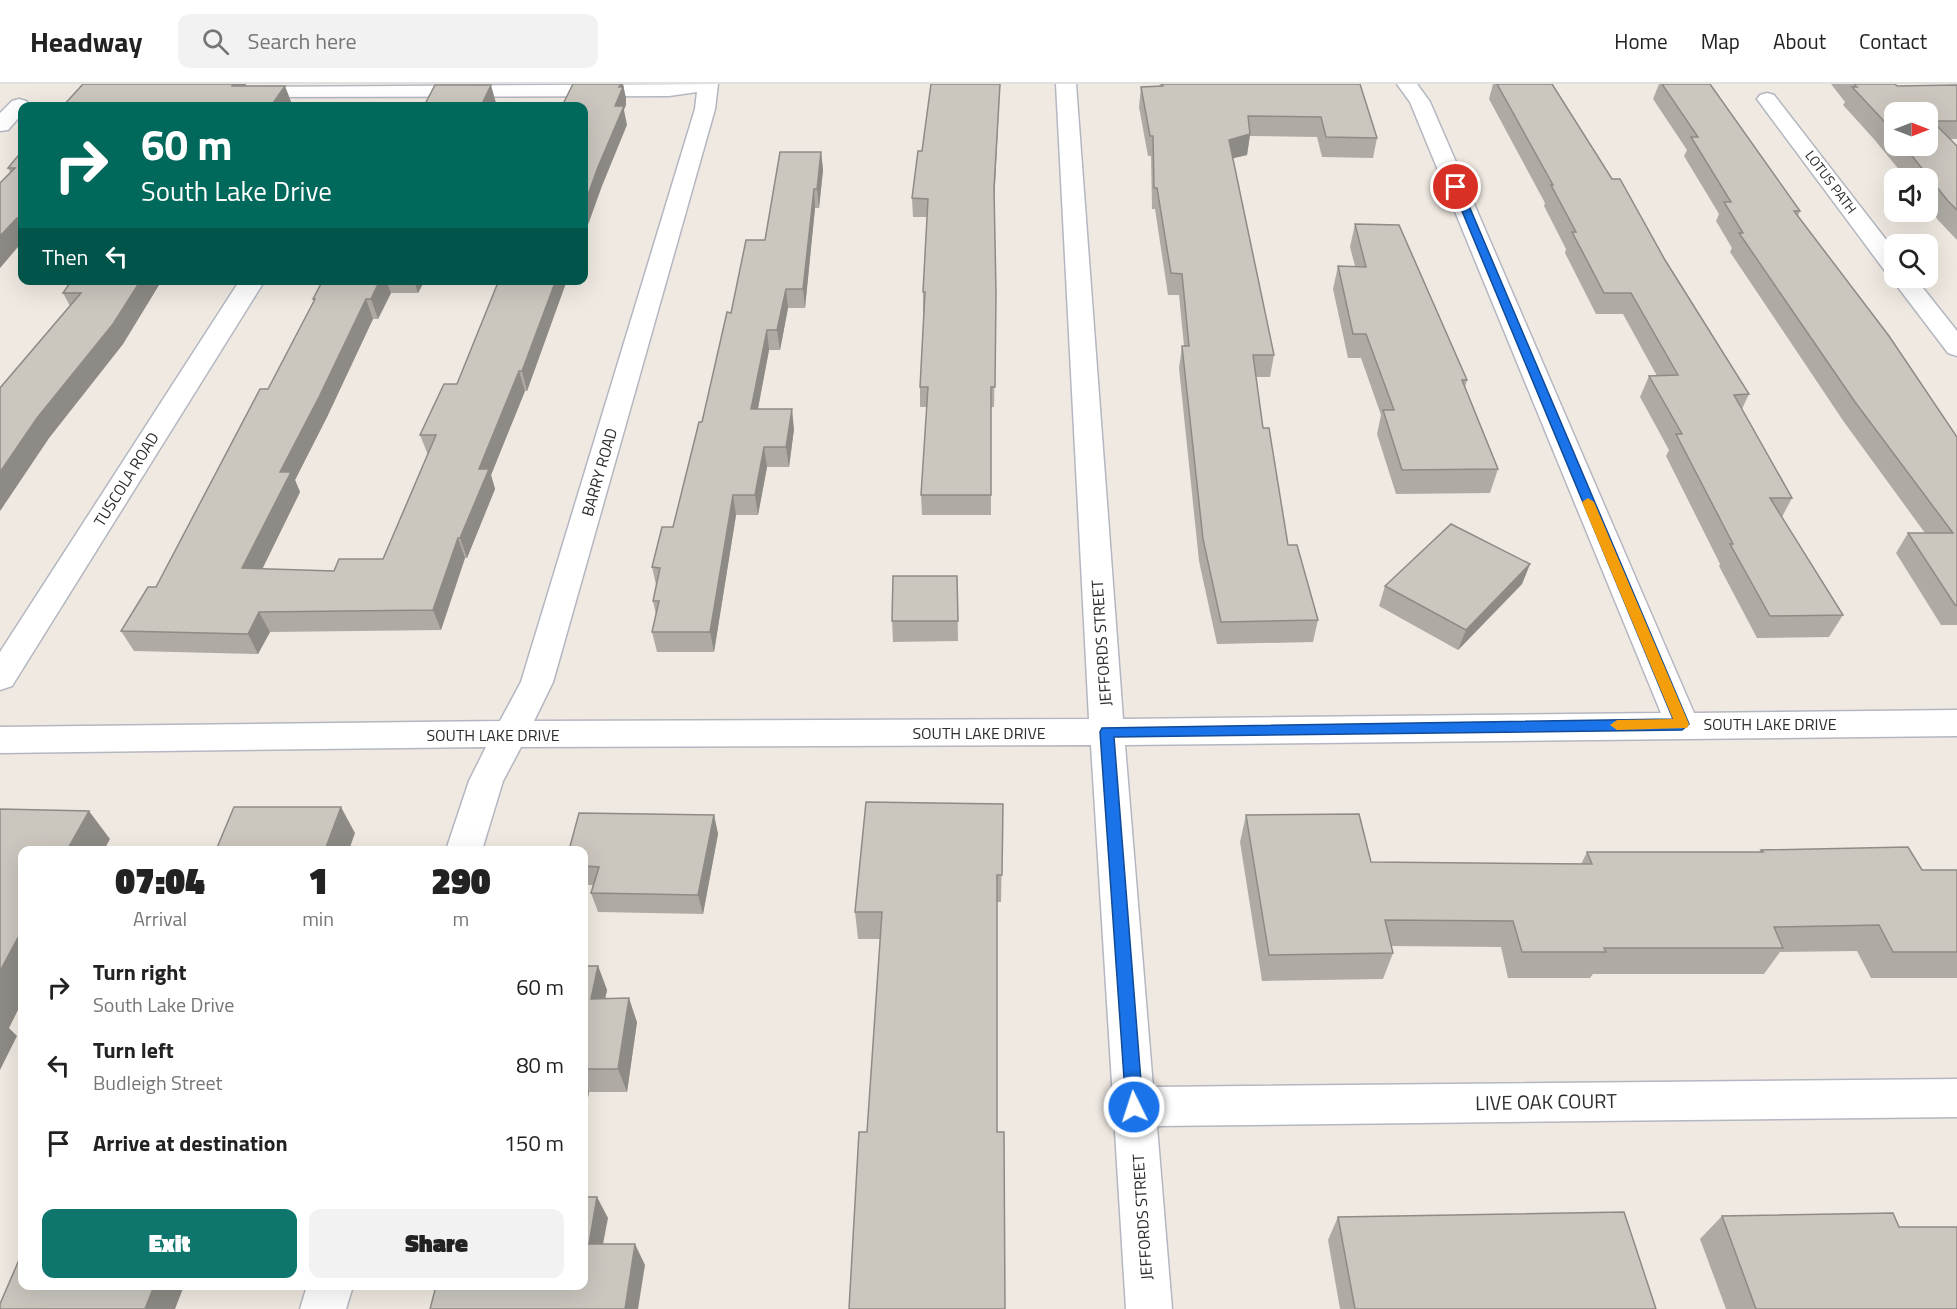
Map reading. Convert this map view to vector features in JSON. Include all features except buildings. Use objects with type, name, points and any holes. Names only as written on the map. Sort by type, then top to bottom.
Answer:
[{"type":"street","points":[[253,91],[669,90],[707,84]]},
{"type":"street","name":"BARRY ROAD","points":[[465,846],[486,781],[537,682],[705,108],[707,84]]},
{"type":"street","name":"JEFFORDS STREET","points":[[1066,84],[1107,732],[1149,1309]]},
{"type":"street","points":[[1414,93],[1682,724]]},
{"type":"street","name":"LOTUS PATH","points":[[1767,99],[1884,253]]},
{"type":"street","points":[[0,125],[18,106]]},
{"type":"street","name":"TUSCOLA ROAD","points":[[0,678],[250,285]]},
{"type":"street","points":[[1911,288],[1957,348]]},
{"type":"street","name":"SOUTH LAKE DRIVE","points":[[0,740],[1957,723]]},
{"type":"street","name":"LIVE OAK COURT","points":[[1134,1107],[1957,1098]]},
{"type":"street","points":[[323,1309],[329,1290]]},
{"type":"slow traffic","points":[[1588,502],[1682,724],[1617,725]]},
{"type":"route","points":[[1134,1107],[1107,732],[1682,724],[1456,187]]}]
